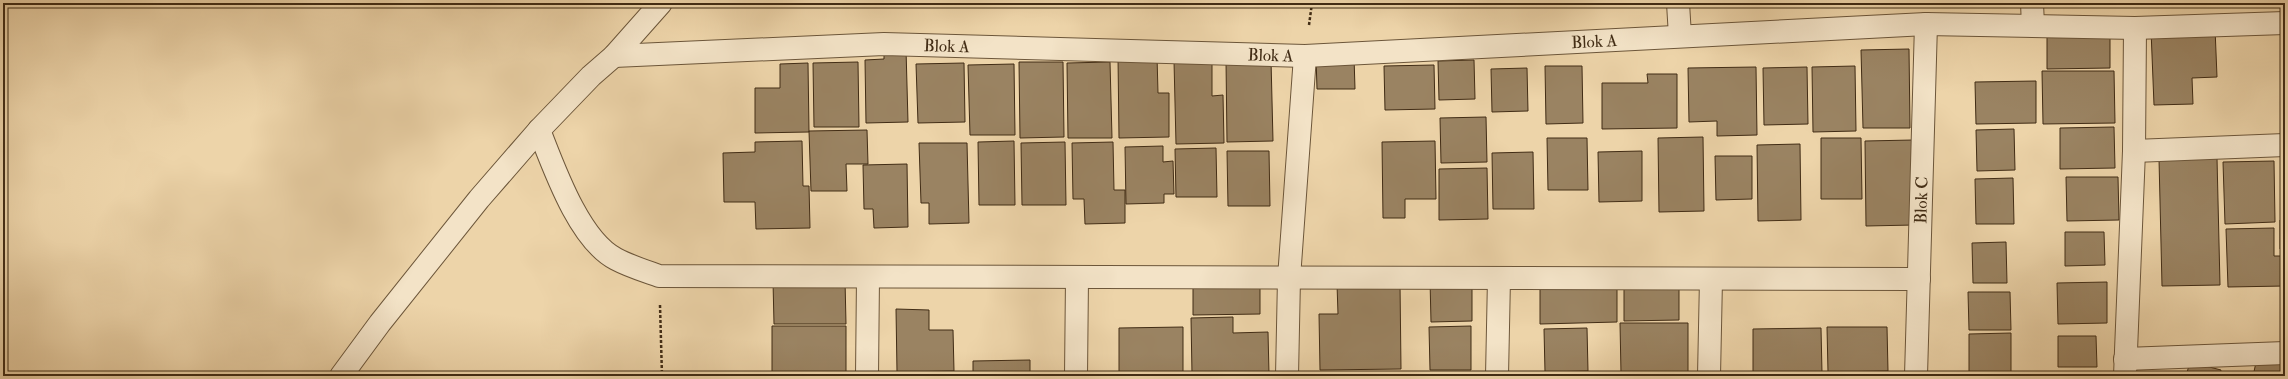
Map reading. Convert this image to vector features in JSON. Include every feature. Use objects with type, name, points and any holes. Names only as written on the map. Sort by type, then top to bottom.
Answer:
[{"type":"street","points":[[341,376],[449,234],[539,130],[591,76],[614,56],[661,3]]},
{"type":"street","points":[[1678,3],[1680,36]]},
{"type":"street","points":[[2032,3],[2033,26]]},
{"type":"street","name":"Blok A","points":[[614,56],[884,44],[1305,56],[1926,24],[2135,28],[2285,23]]},
{"type":"street","name":"Blok C","points":[[1916,376],[1926,24]]},
{"type":"street","points":[[2135,28],[2134,151],[2125,368],[2285,352]]},
{"type":"street","points":[[1287,376],[1289,278],[1305,56]]},
{"type":"street","points":[[539,130],[559,180],[589,236],[615,259],[659,276],[1919,280]]},
{"type":"street","points":[[2134,151],[2285,145]]},
{"type":"street","points":[[867,376],[868,277]]},
{"type":"street","points":[[1076,376],[1077,278]]},
{"type":"street","points":[[1496,376],[1499,278]]},
{"type":"street","points":[[1709,376],[1711,279]]},
{"type":"path","points":[[659,276],[662,376]]},
{"type":"building","points":[[2215,28],[2217,77],[2192,78],[2193,104],[2154,105],[2151,30]]},
{"type":"building","points":[[2110,32],[2110,68],[2047,69],[2047,33]]},
{"type":"building","points":[[906,49],[908,122],[866,123],[865,60],[884,59],[884,50]]},
{"type":"building","points":[[1909,49],[1910,128],[1863,128],[1861,50]]},
{"type":"building","points":[[1157,56],[1158,93],[1169,93],[1169,137],[1119,138],[1118,57]]},
{"type":"building","points":[[1316,57],[1354,57],[1355,89],[1317,89]]},
{"type":"building","points":[[1212,60],[1212,96],[1223,95],[1224,143],[1176,144],[1174,61]]},
{"type":"building","points":[[1271,60],[1273,141],[1227,142],[1226,61]]},
{"type":"building","points":[[1474,60],[1475,99],[1439,100],[1438,61]]},
{"type":"building","points":[[858,62],[859,127],[814,127],[813,63]]},
{"type":"building","points":[[1019,62],[1063,62],[1064,137],[1020,138]]},
{"type":"building","points":[[1110,62],[1112,138],[1068,138],[1067,63]]},
{"type":"building","points":[[808,63],[809,132],[755,133],[755,88],[780,88],[780,64]]},
{"type":"building","points":[[964,63],[965,122],[918,123],[916,64]]},
{"type":"building","points":[[1014,64],[1015,135],[970,135],[968,65]]},
{"type":"building","points":[[1434,65],[1435,109],[1385,110],[1384,66]]},
{"type":"building","points":[[1545,66],[1582,66],[1583,123],[1546,124]]},
{"type":"building","points":[[1855,66],[1856,131],[1813,132],[1812,67]]},
{"type":"building","points":[[1756,67],[1757,135],[1717,136],[1717,121],[1689,122],[1688,68]]},
{"type":"building","points":[[1807,67],[1808,124],[1764,125],[1763,68]]},
{"type":"building","points":[[1527,68],[1528,111],[1492,112],[1491,69]]},
{"type":"building","points":[[2042,71],[2114,71],[2115,123],[2043,124]]},
{"type":"building","points":[[1647,74],[1677,74],[1677,128],[1602,129],[1602,83],[1648,83]]},
{"type":"building","points":[[2036,81],[2036,123],[1976,124],[1975,82]]},
{"type":"building","points":[[1486,117],[1487,162],[1441,163],[1440,118]]},
{"type":"building","points":[[2114,127],[2115,168],[2060,169],[2060,128]]},
{"type":"building","points":[[2014,129],[2015,170],[1977,171],[1976,130]]},
{"type":"building","points":[[867,130],[868,164],[846,164],[847,191],[811,191],[809,131]]},
{"type":"building","points":[[1703,137],[1704,211],[1659,212],[1658,138]]},
{"type":"building","points":[[1547,138],[1587,138],[1588,190],[1548,190]]},
{"type":"building","points":[[1821,138],[1861,138],[1862,199],[1821,199]]},
{"type":"building","points":[[1913,140],[1914,225],[1866,226],[1865,141]]},
{"type":"building","points":[[802,141],[803,186],[809,186],[810,228],[756,229],[755,202],[724,202],[723,153],[755,152],[755,142]]},
{"type":"building","points":[[1014,141],[1015,205],[979,205],[978,142]]},
{"type":"building","points":[[1435,141],[1436,199],[1405,199],[1405,218],[1383,218],[1382,142]]},
{"type":"building","points":[[1065,142],[1066,205],[1022,205],[1021,143]]},
{"type":"building","points":[[1113,142],[1114,190],[1125,190],[1125,223],[1085,224],[1084,199],[1073,199],[1072,143]]},
{"type":"building","points":[[919,143],[967,143],[969,223],[929,224],[929,203],[921,203]]},
{"type":"building","points":[[1800,144],[1801,220],[1758,221],[1757,145]]},
{"type":"building","points":[[1163,146],[1163,162],[1173,161],[1174,194],[1164,194],[1164,203],[1126,204],[1125,147]]},
{"type":"building","points":[[1216,148],[1217,197],[1176,197],[1175,149]]},
{"type":"building","points":[[1227,151],[1269,151],[1270,206],[1228,206]]},
{"type":"building","points":[[1642,151],[1642,201],[1599,202],[1598,152]]},
{"type":"building","points":[[1533,152],[1534,209],[1493,209],[1492,153]]},
{"type":"building","points":[[1715,156],[1752,156],[1752,199],[1716,200]]},
{"type":"building","points":[[2217,158],[2220,285],[2162,286],[2159,159]]},
{"type":"building","points":[[2274,161],[2275,222],[2225,224],[2223,162]]},
{"type":"building","points":[[907,164],[908,227],[874,228],[873,209],[864,209],[863,165]]},
{"type":"building","points":[[1487,168],[1488,219],[1439,220],[1439,169]]},
{"type":"building","points":[[2066,177],[2118,177],[2119,220],[2067,221]]},
{"type":"building","points":[[2013,178],[2014,224],[1976,224],[1975,179]]},
{"type":"building","points":[[2280,220],[2285,220],[2285,249],[2280,249]]},
{"type":"building","points":[[2274,228],[2274,256],[2285,256],[2285,286],[2228,287],[2226,229]]},
{"type":"building","points":[[2065,232],[2104,232],[2105,265],[2065,266]]},
{"type":"building","points":[[2006,242],[2007,283],[1973,283],[1972,243]]},
{"type":"building","points":[[1260,279],[1260,314],[1193,315],[1193,281]]},
{"type":"building","points":[[845,280],[846,324],[774,324],[773,281]]},
{"type":"building","points":[[1430,280],[1472,280],[1472,321],[1431,322]]},
{"type":"building","points":[[1617,281],[1617,322],[1540,324],[1540,282]]},
{"type":"building","points":[[2107,282],[2107,323],[2058,324],[2057,283]]},
{"type":"building","points":[[1337,284],[1400,284],[1401,369],[1320,370],[1319,314],[1338,314]]},
{"type":"building","points":[[1679,285],[1679,320],[1624,321],[1624,286]]},
{"type":"building","points":[[1968,292],[2010,292],[2011,330],[1969,330]]},
{"type":"building","points":[[896,309],[929,310],[929,330],[953,330],[954,371],[897,372]]},
{"type":"building","points":[[1233,317],[1233,333],[1268,332],[1269,374],[1192,374],[1191,318]]},
{"type":"building","points":[[1620,323],[1688,323],[1688,372],[1621,373]]},
{"type":"building","points":[[772,326],[846,326],[846,376],[772,376]]},
{"type":"building","points":[[1471,326],[1471,370],[1430,370],[1429,327]]},
{"type":"building","points":[[1183,327],[1183,375],[1119,376],[1119,328]]},
{"type":"building","points":[[1827,327],[1887,327],[1888,371],[1828,372]]},
{"type":"building","points":[[1587,328],[1588,371],[1545,372],[1544,329]]},
{"type":"building","points":[[1821,328],[1822,373],[1753,374],[1753,329]]},
{"type":"building","points":[[2011,333],[2011,376],[1969,376],[1969,334]]},
{"type":"building","points":[[2058,336],[2096,336],[2097,367],[2058,367]]},
{"type":"building","points":[[2257,358],[2285,365],[2285,376],[2253,376]]},
{"type":"building","points":[[1030,360],[1030,376],[973,376],[973,361]]},
{"type":"building","points":[[2190,362],[2221,370],[2220,376],[2186,376]]}]
